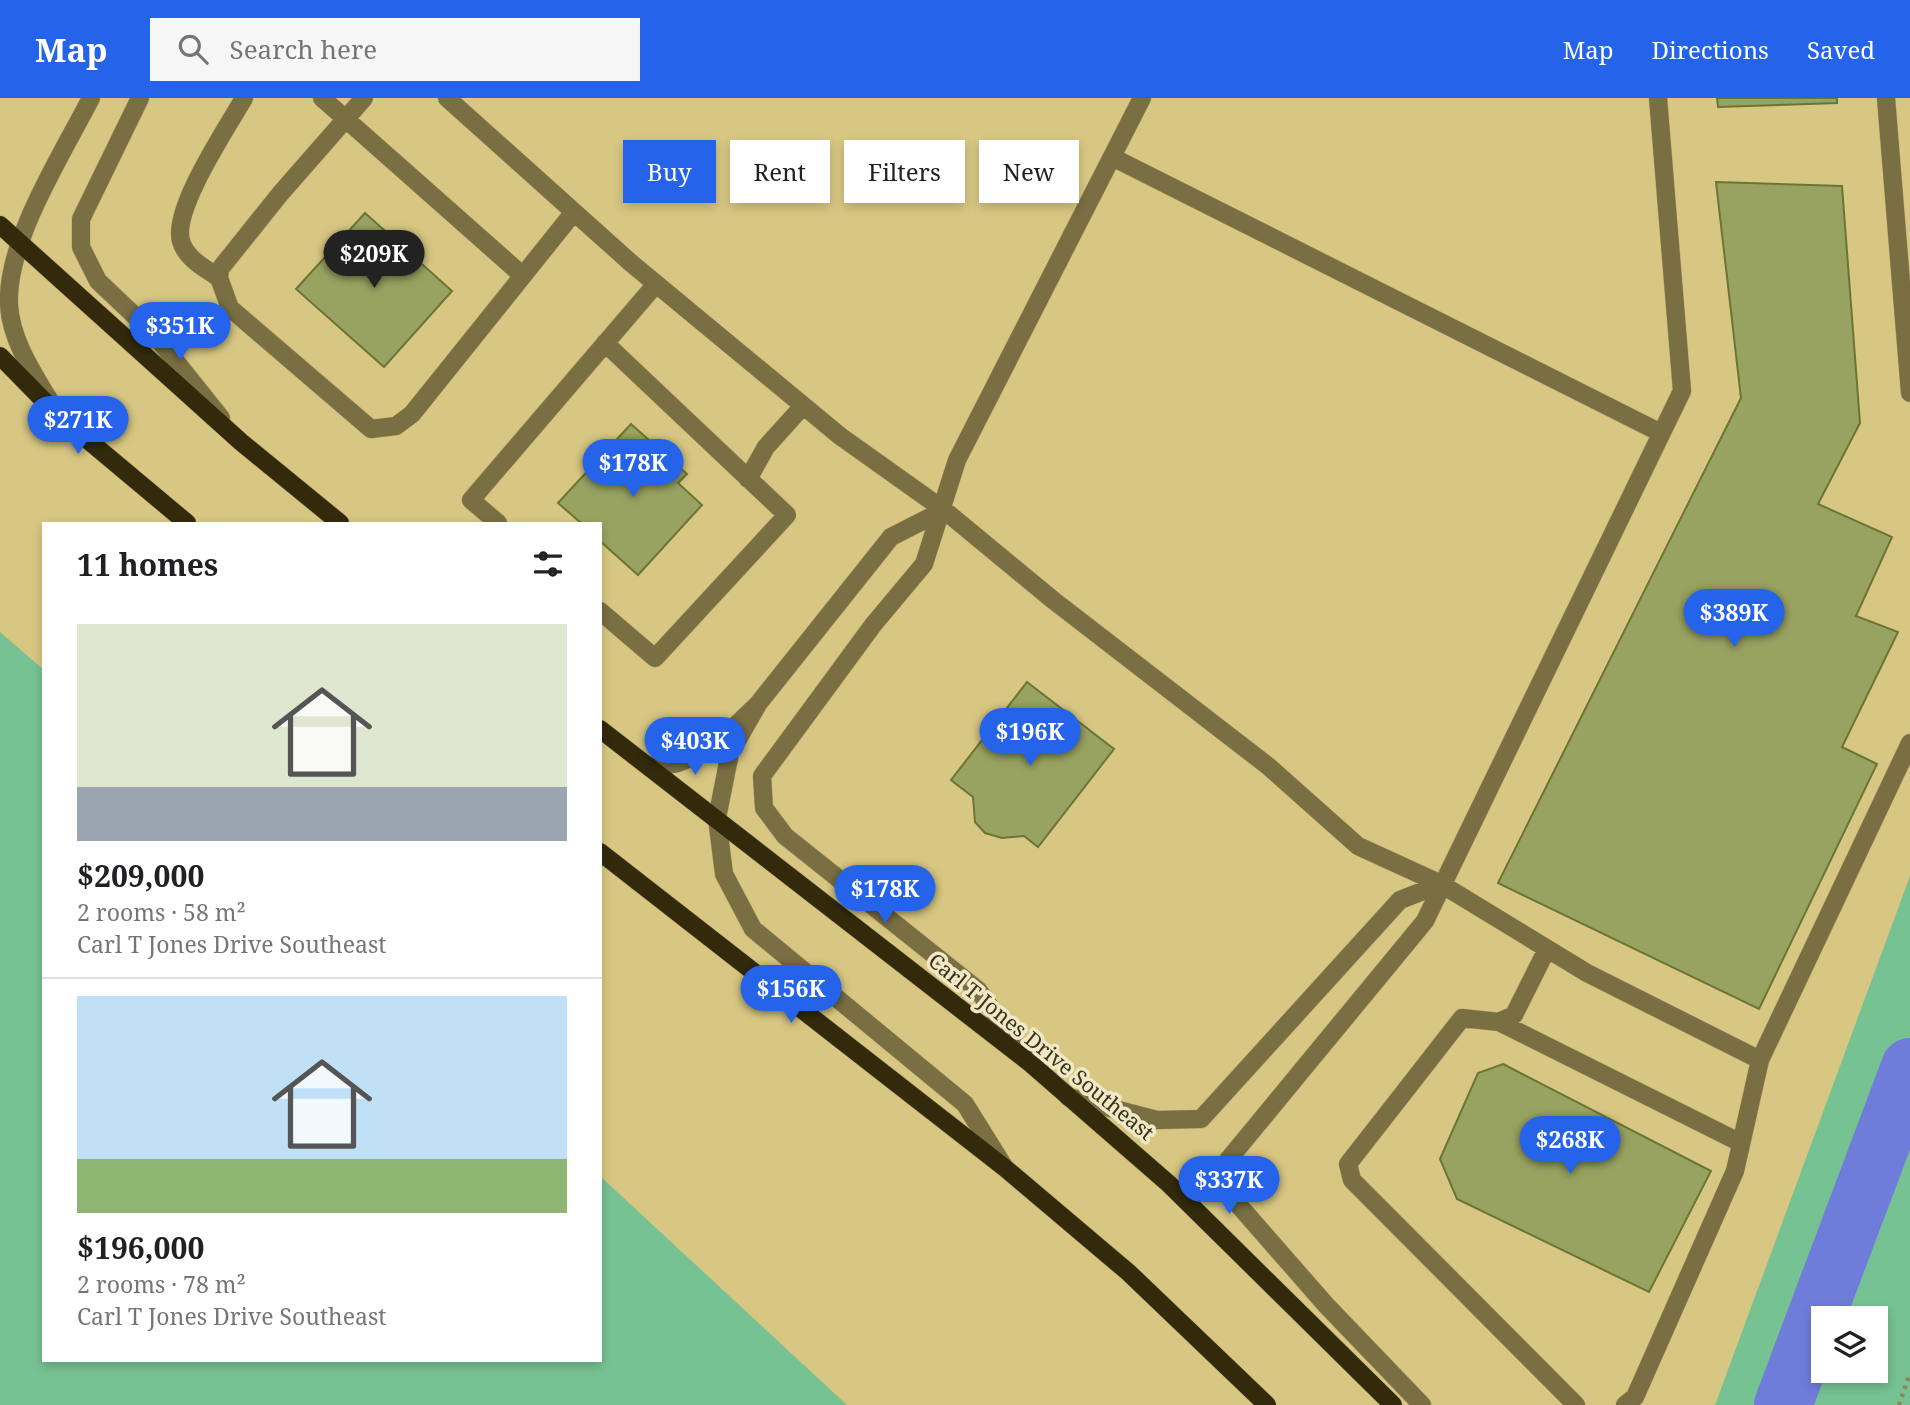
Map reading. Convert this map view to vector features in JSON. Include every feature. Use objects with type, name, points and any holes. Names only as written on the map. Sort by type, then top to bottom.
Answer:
[{"type":"main road","points":[[0,225],[241,442],[339,522]]},
{"type":"main road","points":[[0,356],[58,415],[186,522]]},
{"type":"main road","name":"Carl T Jones Drive Southeast","points":[[602,731],[1030,1063],[1169,1184],[1393,1405]]},
{"type":"main road","points":[[602,854],[1005,1168],[1128,1272],[1267,1405]]},
{"type":"lane","points":[[58,415],[30,369],[14,332],[9,304],[19,243],[91,98]]},
{"type":"lane","points":[[140,98],[81,219],[81,247],[98,281],[154,334],[241,442]]},
{"type":"lane","points":[[219,278],[189,257],[185,250],[179,229],[181,211],[244,98]]},
{"type":"lane","points":[[322,98],[522,275]]},
{"type":"lane","points":[[364,98],[220,269],[219,278],[230,308],[371,429],[396,426],[412,414],[574,212]]},
{"type":"lane","points":[[447,98],[656,284],[856,450],[944,510],[1053,600],[1268,766],[1358,846],[1441,884],[1587,974],[1760,1060]]},
{"type":"lane","points":[[1030,1063],[978,990],[824,870],[785,836],[764,808],[762,776],[873,625],[924,565],[944,510],[957,460],[1142,98]]},
{"type":"lane","points":[[1422,1405],[1326,1305],[1228,1193],[1228,1166],[1237,1149],[1425,921],[1682,391],[1658,98]]},
{"type":"lane","points":[[1886,98],[1910,393]]},
{"type":"lane","points":[[1112,157],[1661,433]]},
{"type":"lane","points":[[497,522],[471,499],[656,284]]},
{"type":"lane","points":[[602,613],[654,658],[787,515],[605,343]]},
{"type":"lane","points":[[748,479],[766,447],[803,406]]},
{"type":"lane","points":[[650,767],[678,763],[710,750],[758,704],[891,537],[944,510]]},
{"type":"lane","points":[[758,704],[730,753],[717,818],[724,874],[753,929],[965,1104],[1005,1168]]},
{"type":"lane","points":[[1625,1405],[1635,1397],[1641,1385],[1735,1171],[1760,1060],[1910,743]]},
{"type":"lane","points":[[1068,1097],[1157,1120],[1201,1119],[1400,900],[1441,884]]},
{"type":"lane","points":[[1499,1022],[1514,1015],[1547,949]]},
{"type":"lane","points":[[1576,1405],[1352,1180],[1348,1164],[1462,1018],[1499,1022],[1741,1143]]},
{"type":"path","points":[[1899,1405],[1910,1373]]},
{"type":"green space","points":[[0,632],[42,668],[42,1362],[602,1362],[602,1178],[847,1405],[0,1405]]},
{"type":"green space","points":[[1910,876],[1910,1405],[1715,1405]]},
{"type":"building","points":[[1717,98],[1837,98],[1837,103],[1718,107]]},
{"type":"building","points":[[1716,182],[1842,186],[1860,423],[1818,504],[1892,537],[1856,616],[1898,632],[1842,747],[1877,764],[1759,1009],[1498,883],[1741,398]]},
{"type":"building","points":[[365,213],[452,291],[384,367],[296,289]]},
{"type":"building","points":[[631,424],[687,474],[678,483],[702,505],[638,575],[602,543],[602,522],[580,522],[558,503]]},
{"type":"building","points":[[1027,682],[1114,749],[1038,847],[1024,836],[1002,838],[985,833],[975,822],[973,797],[951,780]]},
{"type":"building","points":[[1503,1064],[1711,1171],[1649,1292],[1457,1199],[1440,1159],[1478,1073]]},
{"type":"waterway","points":[[1783,1405],[1910,1067]]}]
